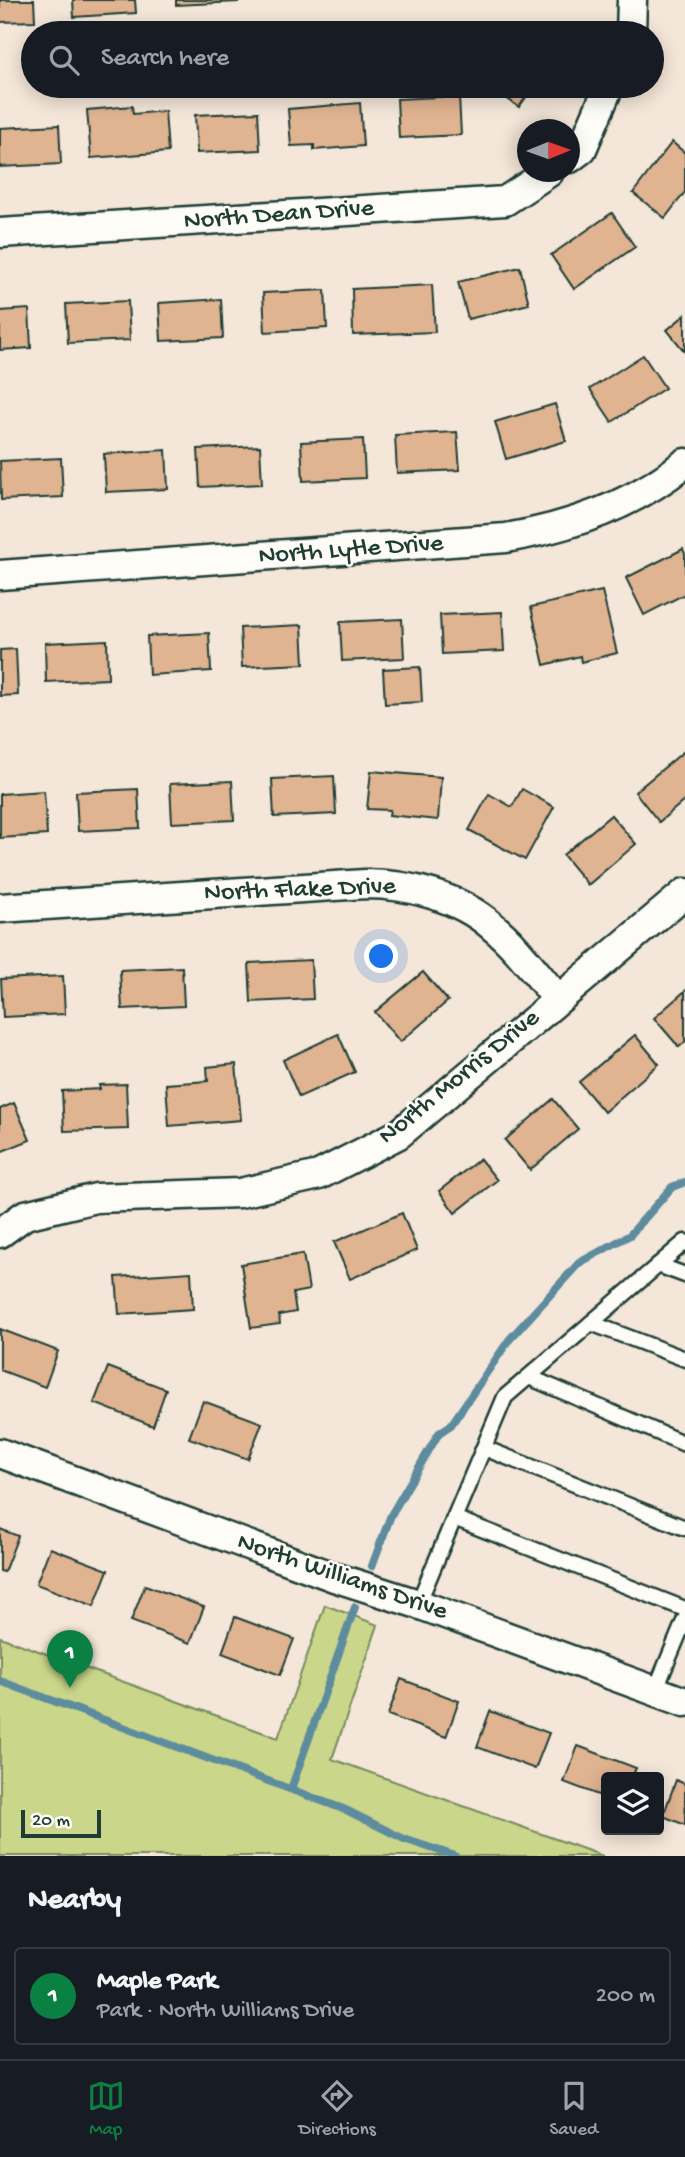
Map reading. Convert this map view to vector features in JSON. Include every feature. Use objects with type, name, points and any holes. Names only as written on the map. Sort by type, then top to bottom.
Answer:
[{"type":"street","points":[[631,21],[632,0]]},
{"type":"street","points":[[580,146],[603,98]]},
{"type":"street","name":"North Dean Drive","points":[[0,233],[505,201],[534,182]]},
{"type":"street","name":"North Lytle Drive","points":[[0,575],[517,537],[578,521],[618,505],[667,478],[685,463]]},
{"type":"street","name":"North Flake Drive","points":[[0,908],[365,884],[411,887],[447,901],[492,925],[558,999]]},
{"type":"street","name":"North Morris Drive","points":[[0,1233],[25,1215],[96,1198],[240,1193],[319,1175],[399,1134],[685,893]]},
{"type":"street","name":"North Williams Drive","points":[[0,1453],[334,1577],[418,1604],[685,1702]]},
{"type":"lane","points":[[418,1604],[505,1397],[685,1242]]},
{"type":"lane","points":[[658,1265],[685,1275]]},
{"type":"lane","points":[[591,1323],[685,1359]]},
{"type":"lane","points":[[529,1377],[685,1444]]},
{"type":"lane","points":[[484,1448],[685,1528]]},
{"type":"lane","points":[[454,1518],[685,1609]]},
{"type":"lane","points":[[655,1691],[685,1619]]},
{"type":"green space","points":[[325,1605],[378,1625],[332,1759],[603,1856],[0,1856],[0,1637],[278,1738]]},
{"type":"building","points":[[0,0],[34,0],[35,21],[0,22]]},
{"type":"building","points":[[73,0],[135,0],[136,13],[74,17]]},
{"type":"building","points":[[176,0],[238,0],[238,2],[176,5]]},
{"type":"building","points":[[459,98],[461,135],[399,138],[397,99]]},
{"type":"building","points":[[506,98],[525,98],[519,107]]},
{"type":"building","points":[[360,103],[363,146],[314,150],[314,145],[291,146],[288,109]]},
{"type":"building","points":[[132,106],[133,114],[165,111],[168,152],[91,158],[87,110]]},
{"type":"building","points":[[258,112],[260,150],[197,153],[195,115]]},
{"type":"building","points":[[59,125],[61,164],[0,167],[0,128]]},
{"type":"building","points":[[672,142],[685,153],[685,192],[665,218],[633,193]]},
{"type":"building","points":[[612,213],[635,247],[574,289],[551,255]]},
{"type":"building","points":[[520,267],[529,304],[468,319],[458,282]]},
{"type":"building","points":[[432,285],[435,332],[353,335],[352,289]]},
{"type":"building","points":[[325,290],[327,328],[265,332],[263,293]]},
{"type":"building","points":[[221,299],[223,338],[161,341],[159,303]]},
{"type":"building","points":[[128,301],[130,340],[68,343],[66,304]]},
{"type":"building","points":[[29,309],[31,348],[0,350],[0,311]]},
{"type":"building","points":[[685,315],[685,352],[667,330]]},
{"type":"building","points":[[643,355],[665,388],[612,422],[590,389]]},
{"type":"building","points":[[555,404],[566,441],[506,459],[495,422]]},
{"type":"building","points":[[457,432],[460,470],[397,473],[395,435]]},
{"type":"building","points":[[363,439],[365,478],[303,481],[301,442]]},
{"type":"building","points":[[260,446],[262,484],[200,487],[198,449]]},
{"type":"building","points":[[166,450],[168,489],[106,492],[104,454]]},
{"type":"building","points":[[61,458],[63,497],[1,500],[0,461]]},
{"type":"building","points":[[683,549],[685,594],[644,615],[626,578]]},
{"type":"building","points":[[602,591],[617,653],[581,662],[580,656],[544,665],[531,607]]},
{"type":"building","points":[[502,612],[504,651],[442,654],[440,615]]},
{"type":"building","points":[[402,619],[404,658],[342,661],[340,622]]},
{"type":"building","points":[[302,625],[304,664],[242,667],[240,628]]},
{"type":"building","points":[[209,633],[211,671],[149,675],[147,636]]},
{"type":"building","points":[[107,640],[108,679],[46,682],[45,643]]},
{"type":"building","points":[[16,649],[18,695],[0,696],[0,650]]},
{"type":"building","points":[[420,667],[422,702],[385,704],[383,669]]},
{"type":"building","points":[[683,752],[685,800],[659,822],[635,792]]},
{"type":"building","points":[[371,771],[441,777],[438,820],[389,815],[390,810],[367,809]]},
{"type":"building","points":[[334,776],[336,814],[274,817],[272,779]]},
{"type":"building","points":[[232,781],[234,820],[172,823],[170,784]]},
{"type":"building","points":[[138,789],[140,828],[78,831],[76,792]]},
{"type":"building","points":[[522,789],[554,807],[525,860],[469,830],[489,794],[512,807]]},
{"type":"building","points":[[44,791],[47,835],[0,838],[0,794]]},
{"type":"building","points":[[611,815],[636,844],[588,885],[563,855]]},
{"type":"building","points":[[311,960],[313,999],[251,1002],[249,963]]},
{"type":"building","points":[[182,967],[184,1006],[122,1009],[120,970]]},
{"type":"building","points":[[423,972],[448,1001],[400,1042],[375,1012]]},
{"type":"building","points":[[63,976],[65,1014],[3,1017],[1,979]]},
{"type":"building","points":[[685,991],[685,1042],[679,1047],[654,1018]]},
{"type":"building","points":[[338,1034],[355,1072],[299,1097],[283,1060]]},
{"type":"building","points":[[635,1035],[659,1064],[604,1112],[579,1082]]},
{"type":"building","points":[[236,1064],[241,1120],[169,1126],[166,1084],[208,1081],[207,1067]]},
{"type":"building","points":[[126,1084],[128,1129],[64,1131],[62,1091],[100,1089],[99,1085]]},
{"type":"building","points":[[553,1099],[578,1129],[530,1170],[505,1140]]},
{"type":"building","points":[[14,1103],[30,1140],[0,1152],[0,1109]]},
{"type":"building","points":[[480,1159],[497,1180],[455,1213],[439,1191]]},
{"type":"building","points":[[402,1213],[417,1250],[350,1279],[334,1242]]},
{"type":"building","points":[[303,1254],[309,1290],[293,1293],[296,1312],[279,1315],[280,1324],[251,1328],[241,1264]]},
{"type":"building","points":[[191,1272],[193,1309],[119,1314],[116,1277]]},
{"type":"building","points":[[0,1329],[58,1351],[45,1387],[0,1370]]},
{"type":"building","points":[[108,1367],[166,1389],[153,1426],[94,1403]]},
{"type":"building","points":[[203,1401],[262,1423],[248,1459],[189,1438]]},
{"type":"building","points":[[0,1529],[18,1536],[4,1572],[0,1571]]},
{"type":"building","points":[[50,1548],[108,1570],[94,1606],[36,1584]]},
{"type":"building","points":[[145,1585],[204,1607],[190,1643],[131,1621]]},
{"type":"building","points":[[235,1617],[294,1639],[280,1675],[222,1653]]},
{"type":"building","points":[[401,1679],[459,1701],[446,1737],[388,1715]]},
{"type":"building","points":[[490,1711],[549,1733],[535,1769],[477,1747]]},
{"type":"building","points":[[578,1746],[636,1768],[634,1772],[601,1772],[601,1796],[564,1782]]},
{"type":"building","points":[[676,1780],[685,1784],[685,1825],[664,1816]]},
{"type":"waterway","points":[[372,1566],[391,1515],[439,1433],[451,1425],[509,1340],[579,1263],[630,1235],[672,1187],[685,1182]]},
{"type":"waterway","points":[[291,1789],[355,1607]]},
{"type":"waterway","points":[[0,1681],[346,1810],[404,1839],[455,1856]]},
{"type":"place","name":"Maple Park","points":[[70,1688]]}]
